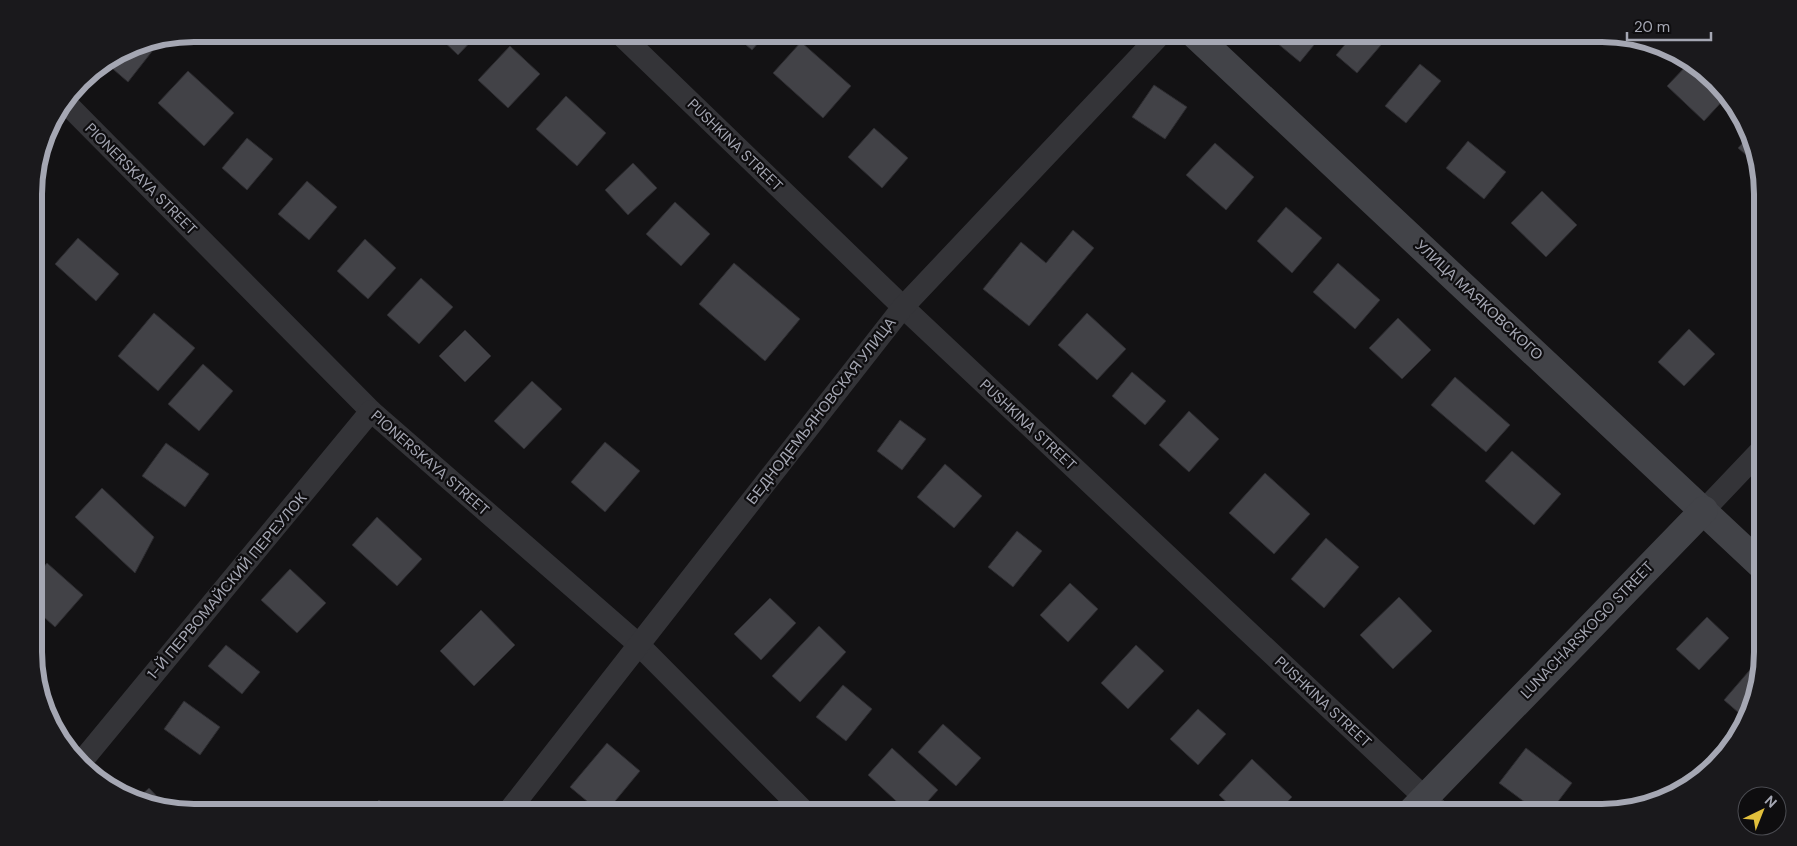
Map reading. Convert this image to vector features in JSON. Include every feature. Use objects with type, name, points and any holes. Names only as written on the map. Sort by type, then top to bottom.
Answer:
[{"type":"street","name":"PUSHKINA STREET","points":[[628,42],[1421,803]]},
{"type":"street","name":"БЕДНОДЕМЬЯНОВСКАЯ УЛИЦА","points":[[514,804],[903,307],[1153,42]]},
{"type":"street","name":"УЛИЦА МАЯКОВСКОГО","points":[[1203,42],[1754,558]]},
{"type":"street","name":"PIONERSKAYA STREET","points":[[70,107],[371,411],[638,644],[797,804]]},
{"type":"street","name":"1-Й ПЕРВОМАЙСКИЙ ПЕРЕУЛОК","points":[[85,757],[371,411]]},
{"type":"street","name":"LUNACHARSKOGO STREET","points":[[1429,803],[1754,457]]},
{"type":"building","points":[[444,42],[470,42],[458,55]]},
{"type":"building","points":[[742,42],[759,42],[752,50]]},
{"type":"building","points":[[801,42],[851,86],[823,118],[773,73]]},
{"type":"building","points":[[1278,42],[1316,42],[1300,62]]},
{"type":"building","points":[[1347,42],[1384,42],[1357,73],[1336,55]]},
{"type":"building","points":[[510,46],[540,74],[508,108],[478,80]]},
{"type":"building","points":[[154,48],[128,82],[111,67],[136,54]]},
{"type":"building","points":[[1420,64],[1441,81],[1406,123],[1385,106]]},
{"type":"building","points":[[1685,67],[1710,87],[1722,101],[1704,121],[1667,86]]},
{"type":"building","points":[[188,71],[234,113],[204,146],[158,103]]},
{"type":"building","points":[[1154,85],[1187,107],[1165,139],[1132,117]]},
{"type":"building","points":[[566,96],[606,133],[577,166],[536,129]]},
{"type":"building","points":[[874,128],[908,158],[882,188],[848,157]]},
{"type":"building","points":[[247,138],[273,159],[247,190],[222,168]]},
{"type":"building","points":[[1468,141],[1506,172],[1484,199],[1446,168]]},
{"type":"building","points":[[1745,141],[1750,158],[1738,148]]},
{"type":"building","points":[[1215,143],[1254,177],[1226,210],[1186,175]]},
{"type":"building","points":[[633,163],[657,188],[628,215],[605,190]]},
{"type":"building","points":[[307,181],[337,207],[309,240],[278,214]]},
{"type":"building","points":[[1542,191],[1577,225],[1546,257],[1511,223]]},
{"type":"building","points":[[675,202],[710,234],[681,266],[646,234]]},
{"type":"building","points":[[1286,207],[1322,238],[1292,273],[1257,241]]},
{"type":"building","points":[[1073,230],[1094,248],[1029,326],[983,289],[1021,242],[1046,263]]},
{"type":"building","points":[[78,238],[119,274],[96,301],[55,264]]},
{"type":"building","points":[[365,239],[396,268],[368,299],[337,271]]},
{"type":"building","points":[[734,263],[800,319],[765,361],[699,304]]},
{"type":"building","points":[[1338,263],[1380,300],[1355,329],[1313,292]]},
{"type":"building","points":[[421,278],[453,307],[419,344],[387,315]]},
{"type":"building","points":[[154,313],[195,348],[158,391],[118,356]]},
{"type":"building","points":[[1087,313],[1126,349],[1097,380],[1058,345]]},
{"type":"building","points":[[1398,318],[1431,350],[1402,379],[1369,348]]},
{"type":"building","points":[[1689,329],[1715,354],[1684,386],[1658,362]]},
{"type":"building","points":[[465,330],[491,356],[465,382],[439,356]]},
{"type":"building","points":[[203,364],[233,391],[199,431],[168,404]]},
{"type":"building","points":[[1132,372],[1166,401],[1145,425],[1112,396]]},
{"type":"building","points":[[1455,377],[1510,425],[1486,452],[1431,405]]},
{"type":"building","points":[[532,381],[562,409],[524,449],[494,421]]},
{"type":"building","points":[[1189,411],[1219,439],[1189,472],[1159,445]]},
{"type":"building","points":[[900,420],[926,439],[902,470],[877,451]]},
{"type":"building","points":[[605,442],[640,471],[605,512],[571,482]]},
{"type":"building","points":[[166,443],[209,474],[185,507],[142,476]]},
{"type":"building","points":[[1512,451],[1561,494],[1534,525],[1485,481]]},
{"type":"building","points":[[945,464],[982,496],[954,528],[917,497]]},
{"type":"building","points":[[1265,473],[1310,514],[1274,554],[1229,513]]},
{"type":"building","points":[[102,488],[154,537],[135,573],[75,517]]},
{"type":"building","points":[[377,517],[422,559],[397,586],[352,545]]},
{"type":"building","points":[[1017,531],[1042,551],[1013,587],[988,567]]},
{"type":"building","points":[[1326,538],[1359,567],[1324,608],[1291,579]]},
{"type":"building","points":[[47,563],[83,595],[55,627],[42,615],[42,569]]},
{"type":"building","points":[[290,569],[326,603],[297,633],[261,600]]},
{"type":"building","points":[[1070,583],[1098,609],[1068,642],[1040,615]]},
{"type":"building","points":[[1399,597],[1432,631],[1393,669],[1360,635]]},
{"type":"building","points":[[770,598],[796,623],[761,660],[734,634]]},
{"type":"building","points":[[481,610],[515,645],[474,686],[440,651]]},
{"type":"building","points":[[1707,617],[1729,638],[1699,670],[1676,649]]},
{"type":"building","points":[[819,626],[846,652],[800,702],[772,676]]},
{"type":"building","points":[[226,645],[260,672],[242,694],[208,666]]},
{"type":"building","points":[[1136,645],[1164,671],[1128,709],[1101,683]]},
{"type":"building","points":[[1753,666],[1752,681],[1741,714],[1724,700]]},
{"type":"building","points":[[843,685],[872,709],[846,741],[816,717]]},
{"type":"building","points":[[184,701],[220,727],[200,755],[164,729]]},
{"type":"building","points":[[1198,709],[1226,734],[1198,765],[1170,739]]},
{"type":"building","points":[[943,724],[981,758],[956,786],[918,752]]},
{"type":"building","points":[[607,743],[640,771],[613,804],[590,804],[570,787]]},
{"type":"building","points":[[892,748],[938,790],[926,803],[899,804],[868,775]]},
{"type":"building","points":[[1526,748],[1572,783],[1557,803],[1526,803],[1499,783]]},
{"type":"building","points":[[1252,759],[1292,797],[1286,803],[1228,803],[1219,795]]},
{"type":"building","points":[[149,788],[160,799],[146,795],[143,794]]}]
